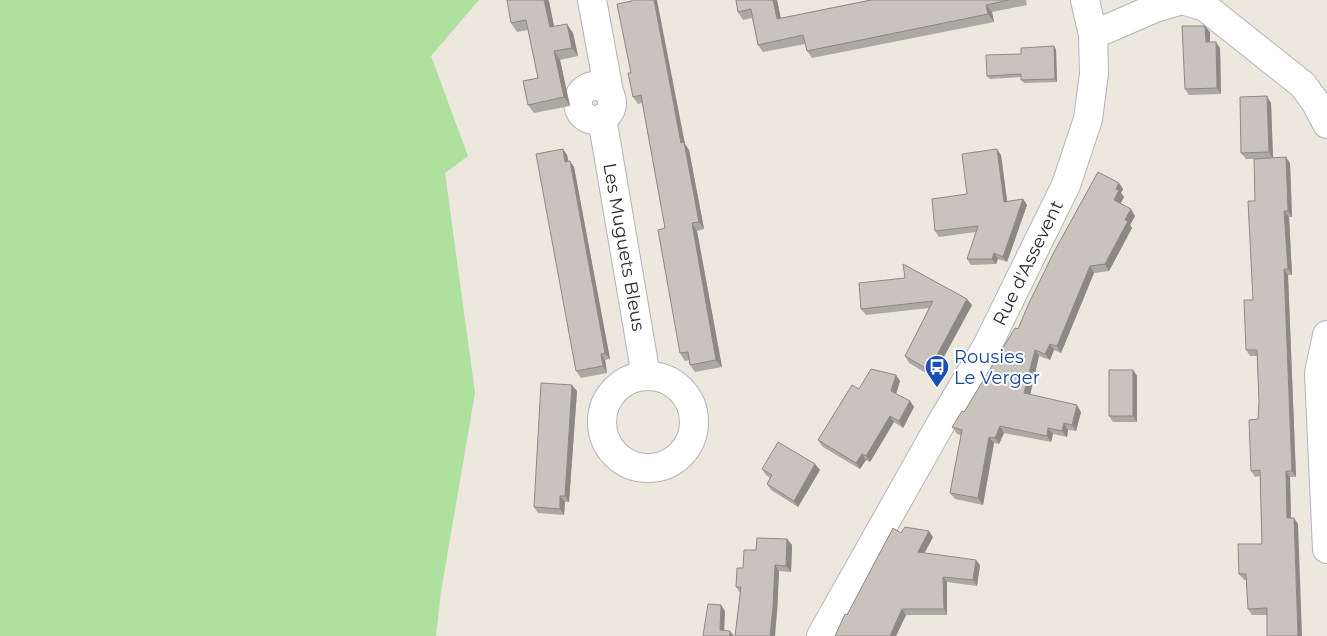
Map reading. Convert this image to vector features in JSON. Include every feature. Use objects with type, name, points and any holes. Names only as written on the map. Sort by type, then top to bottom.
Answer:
[{"type":"street","name":"Les Muguets Bleus","points":[[592,0],[613,105],[606,117],[602,118],[646,376]]},
{"type":"street","name":"Rue d'Assevent","points":[[821,636],[940,425],[987,346],[1066,184],[1088,120],[1094,74],[1093,35],[1085,0]]},
{"type":"street","points":[[1093,35],[1155,8],[1182,0],[1206,7],[1303,85],[1316,103],[1327,124]]},
{"type":"street","points":[[1327,335],[1319,373],[1327,549]]},
{"type":"green space","points":[[0,0],[479,0],[431,56],[468,156],[445,173],[475,393],[441,592],[436,636],[0,636]]},
{"type":"building","points":[[507,0],[544,0],[550,27],[567,24],[572,48],[554,51],[564,97],[528,105],[523,81],[538,78],[526,20],[511,23]]},
{"type":"building","points":[[632,0],[654,0],[681,143],[684,142],[699,222],[692,223],[716,360],[690,365],[688,352],[680,353],[658,230],[665,228],[641,95],[633,97],[628,73],[631,73],[617,4]]},
{"type":"building","points":[[736,0],[773,0],[777,19],[871,0],[1009,0],[986,5],[988,14],[807,51],[803,35],[758,45],[751,9],[738,12]]},
{"type":"building","points":[[1182,26],[1205,26],[1206,42],[1216,42],[1217,88],[1185,89]]},
{"type":"building","points":[[1054,46],[1055,79],[1021,80],[1021,74],[987,76],[986,55],[1021,54],[1021,48]]},
{"type":"building","points":[[1267,96],[1269,152],[1241,153],[1240,97]]},
{"type":"building","points":[[563,149],[565,162],[570,161],[605,353],[601,354],[603,366],[576,371],[536,154]]},
{"type":"building","points":[[997,149],[1004,202],[1023,199],[1003,257],[994,253],[992,259],[967,259],[978,226],[935,231],[932,199],[967,194],[962,154]]},
{"type":"building","points":[[1286,157],[1288,211],[1284,211],[1288,269],[1284,269],[1292,471],[1286,471],[1287,518],[1294,518],[1298,636],[1267,636],[1267,608],[1248,609],[1246,574],[1239,574],[1238,544],[1262,544],[1260,470],[1251,471],[1249,420],[1258,419],[1257,350],[1246,350],[1244,300],[1253,300],[1248,201],[1255,201],[1254,159]]},
{"type":"building","points":[[1098,172],[1119,183],[1116,189],[1119,190],[1114,200],[1131,209],[1125,220],[1128,221],[1105,264],[1090,266],[1057,346],[1050,344],[1045,354],[1035,350],[1024,393],[1077,405],[1072,425],[1064,423],[1062,431],[1048,428],[1047,436],[1000,426],[995,438],[989,437],[978,498],[950,493],[962,430],[952,427],[962,411],[964,412],[1015,328],[1018,329],[1054,252]]},
{"type":"building","points":[[903,264],[967,299],[929,370],[905,356],[933,301],[861,309],[859,283],[905,278]]},
{"type":"building","points":[[871,369],[896,375],[891,391],[910,401],[899,421],[890,416],[866,456],[862,454],[856,463],[818,440],[852,385],[859,389]]},
{"type":"building","points":[[1109,370],[1133,370],[1133,416],[1109,416]]},
{"type":"building","points":[[541,383],[572,385],[565,496],[560,496],[560,509],[534,507]]},
{"type":"building","points":[[778,442],[815,464],[794,501],[767,484],[772,475],[762,469]]},
{"type":"building","points":[[905,527],[929,531],[918,552],[976,560],[973,580],[943,577],[944,609],[902,609],[890,636],[835,636],[845,614],[847,615],[893,528],[901,533]]},
{"type":"building","points":[[757,538],[787,539],[786,566],[775,565],[770,636],[735,636],[741,587],[736,587],[737,568],[743,568],[744,550],[756,550]]},
{"type":"building","points":[[708,604],[721,605],[720,630],[730,631],[730,636],[703,636]]},
{"type":"place","name":"Rousies Le Verger","points":[[937,388]]}]
